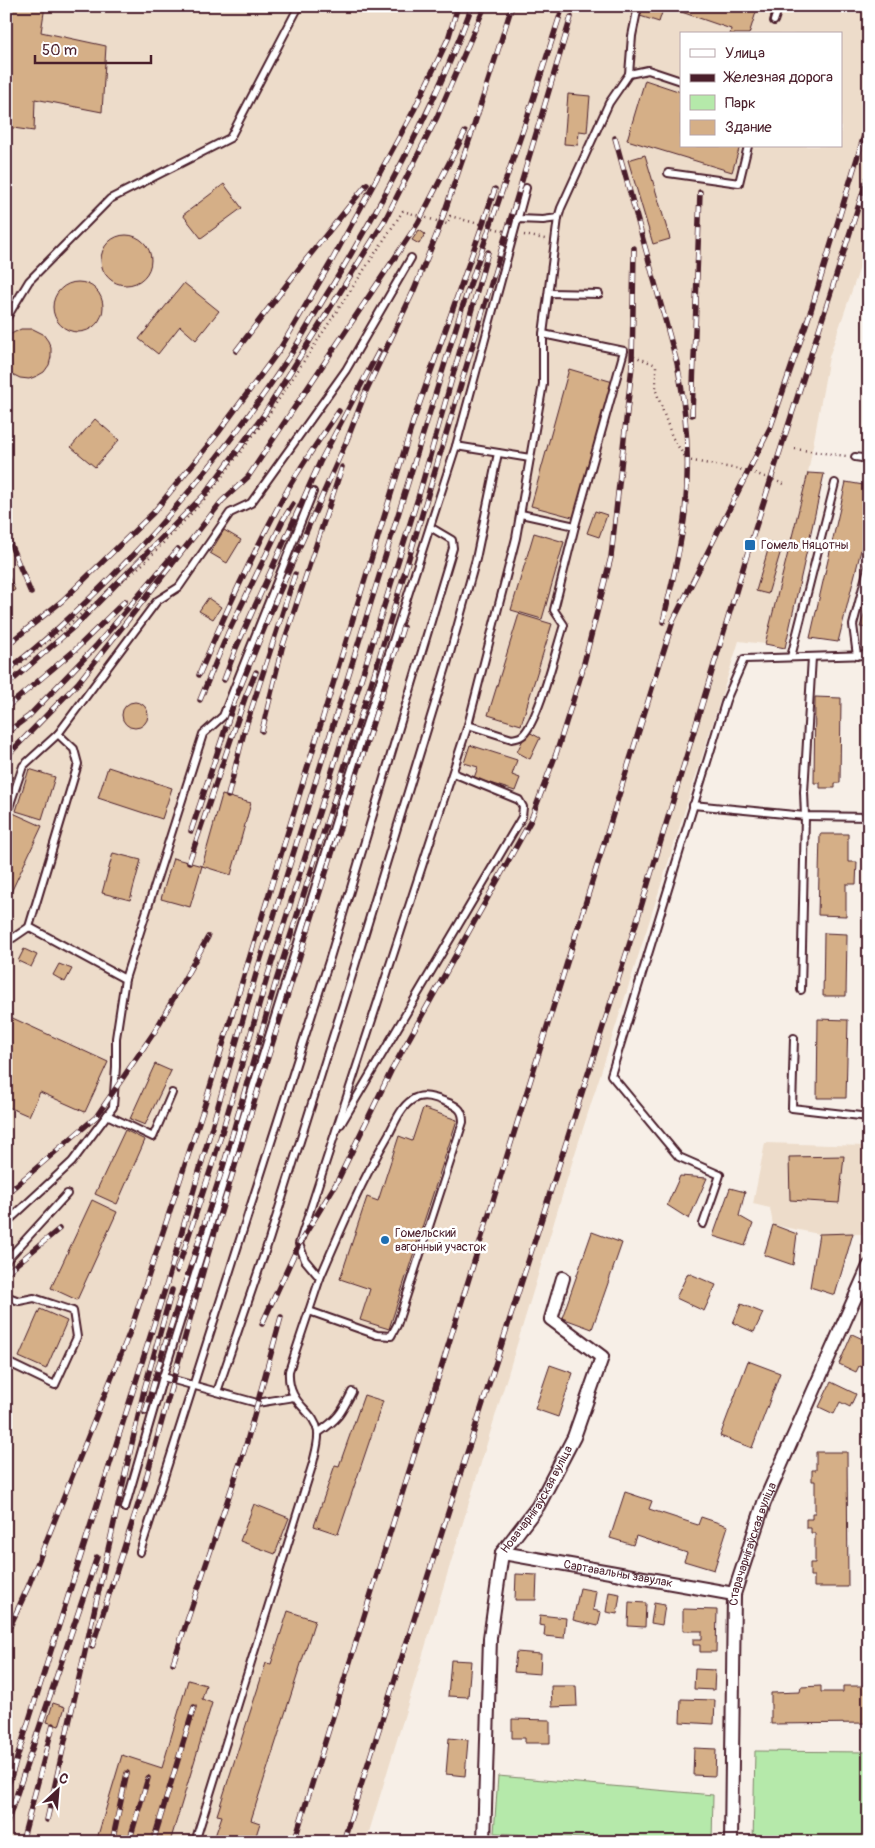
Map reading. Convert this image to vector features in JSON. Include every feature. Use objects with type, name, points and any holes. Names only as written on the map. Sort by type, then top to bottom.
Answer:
[{"type":"street","name":"Старачарнігаўская вуліца","points":[[731,1842],[734,1594],[764,1503],[869,1266]]},
{"type":"street","name":"Новачарнігаўская вуліца","points":[[484,1842],[490,1638],[502,1553],[538,1506],[574,1437],[602,1357],[551,1319],[563,1278]]},
{"type":"street","name":"Сартавальны завулак","points":[[502,1553],[734,1594]]},
{"type":"lane","points":[[6,319],[29,281],[110,198],[230,138],[299,6]]},
{"type":"lane","points":[[320,1278],[305,1260],[299,1244],[468,725],[521,514],[543,384],[543,334],[558,218],[609,104],[629,74],[632,36],[638,6]]},
{"type":"lane","points":[[774,20],[779,6]]},
{"type":"lane","points":[[629,74],[648,70],[680,81]]},
{"type":"lane","points":[[668,173],[739,183],[748,148]]},
{"type":"lane","points":[[125,1508],[163,1377],[356,756],[456,446],[526,188]]},
{"type":"lane","points":[[517,219],[543,220],[558,218]]},
{"type":"lane","points":[[6,816],[23,766],[58,734],[157,601],[178,587],[230,513],[251,503],[346,370],[412,258]]},
{"type":"lane","points":[[549,294],[599,294]]},
{"type":"lane","points":[[468,725],[512,739],[518,738],[523,734],[535,715],[564,625],[554,610],[575,526],[624,352],[543,334]]},
{"type":"lane","points":[[456,446],[530,458]]},
{"type":"lane","points":[[216,1392],[278,1212],[447,664],[476,559],[498,453]]},
{"type":"lane","points":[[855,457],[869,459]]},
{"type":"lane","points":[[791,658],[834,484]]},
{"type":"lane","points":[[6,1223],[72,1162],[113,1108],[116,1038],[125,979],[203,734],[223,716],[313,492]]},
{"type":"lane","points":[[521,514],[575,526]]},
{"type":"lane","points":[[140,1552],[329,961],[453,548],[452,540],[430,527]]},
{"type":"lane","points":[[857,656],[853,625],[869,564]]},
{"type":"lane","points":[[703,1224],[720,1175],[679,1156],[612,1075],[726,700],[744,659],[869,655]]},
{"type":"lane","points":[[801,990],[804,792],[812,657]]},
{"type":"lane","points":[[6,940],[13,938],[29,927],[78,764],[74,749],[58,734]]},
{"type":"lane","points":[[334,1136],[522,817],[523,807],[519,800],[453,773]]},
{"type":"lane","points":[[694,805],[805,816],[869,817]]},
{"type":"lane","points":[[29,927],[125,979]]},
{"type":"lane","points":[[794,1038],[792,1108],[869,1117]]},
{"type":"lane","points":[[107,1115],[153,1136],[172,1092]]},
{"type":"lane","points":[[195,1842],[313,1463],[318,1433],[314,1422],[294,1397],[288,1383],[289,1371],[309,1311],[320,1278],[368,1172],[405,1106],[414,1098],[423,1096],[438,1098],[456,1106],[463,1115],[463,1122],[396,1325],[390,1336],[378,1335],[309,1311]]},
{"type":"lane","points":[[6,1262],[67,1194]]},
{"type":"lane","points":[[6,1296],[19,1301],[34,1298],[73,1311],[76,1336],[56,1385],[7,1362],[6,1343]]},
{"type":"lane","points":[[163,1377],[258,1403],[294,1397]]},
{"type":"lane","points":[[318,1433],[342,1413],[352,1392]]},
{"type":"path","points":[[6,675],[144,563],[206,498],[267,417],[403,211],[447,224],[450,216],[513,233],[554,240]]},
{"type":"path","points":[[624,352],[656,365],[656,391],[672,437],[687,460],[749,472],[784,484]]},
{"type":"path","points":[[795,449],[855,457]]},
{"type":"path","points":[[484,1842],[517,1841]]},
{"type":"shaded area","points":[[6,6],[869,6],[869,241],[829,357],[808,473],[765,644],[739,641],[572,1163],[366,1842],[6,1842]]},
{"type":"shaded area","points":[[765,1143],[865,1146],[865,1234],[819,1234],[773,1225],[770,1208],[753,1204]]},
{"type":"green space","points":[[755,1751],[869,1752],[869,1842],[753,1842]]},
{"type":"green space","points":[[498,1776],[713,1795],[712,1842],[653,1842],[494,1833]]},
{"type":"building","points":[[6,6],[45,6],[41,32],[106,46],[102,112],[35,99],[34,131],[6,127]]},
{"type":"building","points":[[644,6],[664,6],[659,22],[640,16]]},
{"type":"building","points":[[664,6],[758,6],[750,32],[730,32],[731,29]]},
{"type":"building","points":[[645,80],[680,92],[680,148],[739,148],[732,172],[627,140]]},
{"type":"building","points":[[568,94],[590,96],[587,132],[579,131],[578,145],[564,144]]},
{"type":"building","points":[[645,155],[670,239],[653,244],[628,160]]},
{"type":"building","points":[[224,184],[242,208],[201,238],[183,215]]},
{"type":"building","points":[[419,230],[425,234],[419,244],[412,240]]},
{"type":"building","points":[[126,235],[144,242],[151,260],[144,278],[126,285],[108,278],[101,260],[108,242]]},
{"type":"building","points":[[78,282],[87,284],[98,293],[103,307],[101,316],[92,327],[78,332],[69,330],[58,321],[53,307],[55,298],[64,287]]},
{"type":"building","points":[[184,283],[219,311],[196,340],[180,326],[158,354],[139,339]]},
{"type":"building","points":[[21,329],[33,329],[43,334],[51,348],[49,365],[44,372],[29,379],[20,378],[10,373],[6,367],[6,340],[11,334]]},
{"type":"building","points":[[569,369],[613,382],[576,518],[531,506]]},
{"type":"building","points":[[95,419],[119,440],[95,467],[71,447]]},
{"type":"building","points":[[808,473],[824,474],[785,648],[765,644]]},
{"type":"building","points":[[846,482],[869,486],[869,518],[838,642],[810,638]]},
{"type":"building","points":[[595,511],[607,515],[599,537],[587,533]]},
{"type":"building","points":[[224,530],[241,540],[227,563],[210,553]]},
{"type":"building","points":[[534,533],[564,542],[542,619],[511,610]]},
{"type":"building","name":"Гомель Няцотны","points":[[770,543],[782,547],[768,594],[756,591]]},
{"type":"building","points":[[6,570],[15,590],[6,595]]},
{"type":"building","points":[[208,598],[221,607],[213,619],[199,611]]},
{"type":"building","points":[[869,600],[869,628],[860,627]]},
{"type":"building","points":[[519,614],[552,624],[521,725],[488,715]]},
{"type":"building","points":[[815,697],[841,698],[840,783],[835,783],[835,788],[820,788],[820,783],[814,783]]},
{"type":"building","points":[[135,702],[144,706],[148,715],[144,724],[135,728],[126,724],[122,715],[126,706]]},
{"type":"building","points":[[527,731],[540,738],[530,759],[517,752]]},
{"type":"building","points":[[470,745],[517,760],[512,775],[520,778],[515,791],[474,778],[478,767],[464,763]]},
{"type":"building","points":[[108,767],[172,788],[162,819],[98,798]]},
{"type":"building","points":[[29,769],[55,777],[42,819],[16,811]]},
{"type":"building","points":[[222,795],[251,803],[231,875],[202,866]]},
{"type":"building","points":[[13,813],[42,826],[6,903],[6,829]]},
{"type":"building","points":[[820,834],[848,834],[848,862],[857,862],[856,884],[846,884],[846,916],[818,915]]},
{"type":"building","points":[[113,853],[141,860],[130,900],[102,893]]},
{"type":"building","points":[[173,858],[202,866],[190,907],[161,899]]},
{"type":"building","points":[[824,933],[847,934],[846,996],[823,996]]},
{"type":"building","points":[[24,949],[37,955],[31,967],[18,961]]},
{"type":"building","points":[[59,964],[72,969],[65,982],[53,975]]},
{"type":"building","points":[[6,1015],[108,1062],[85,1112],[40,1092],[29,1116],[6,1106]]},
{"type":"building","points":[[818,1019],[848,1020],[846,1098],[817,1098]]},
{"type":"building","points":[[155,1064],[171,1071],[145,1125],[130,1119]]},
{"type":"building","name":"Гомельский вагонный участок","points":[[423,1108],[457,1120],[389,1329],[360,1320],[370,1289],[340,1279],[367,1197],[378,1201],[399,1136],[412,1141]]},
{"type":"building","points":[[125,1130],[145,1140],[117,1204],[95,1194]]},
{"type":"building","points":[[844,1156],[839,1203],[790,1200],[789,1157]]},
{"type":"building","points":[[680,1176],[707,1178],[689,1219],[667,1205]]},
{"type":"building","points":[[730,1188],[745,1192],[739,1216],[753,1224],[745,1246],[713,1236]]},
{"type":"building","points":[[92,1200],[117,1212],[77,1300],[51,1288]]},
{"type":"building","points":[[773,1225],[797,1234],[793,1265],[764,1255]]},
{"type":"building","points":[[592,1232],[622,1243],[592,1329],[562,1318]]},
{"type":"building","points":[[853,1233],[835,1295],[810,1287],[819,1234]]},
{"type":"building","points":[[688,1273],[716,1285],[704,1311],[676,1298]]},
{"type":"building","points":[[741,1304],[763,1313],[754,1332],[733,1323]]},
{"type":"building","points":[[40,1309],[67,1321],[46,1369],[19,1357]]},
{"type":"building","points":[[852,1334],[867,1341],[869,1338],[869,1370],[859,1366],[856,1372],[839,1364]]},
{"type":"building","points":[[748,1361],[780,1373],[752,1448],[720,1436]]},
{"type":"building","points":[[550,1365],[573,1373],[558,1417],[535,1409]]},
{"type":"building","points":[[831,1382],[856,1394],[850,1407],[840,1402],[834,1414],[819,1407]]},
{"type":"building","points":[[364,1395],[383,1401],[338,1534],[314,1526],[335,1465],[339,1466]]},
{"type":"building","points":[[816,1452],[847,1452],[848,1587],[814,1587],[814,1576],[810,1576],[810,1563],[815,1563],[815,1533],[811,1533],[811,1528],[806,1528],[806,1519],[812,1519],[812,1513],[815,1513],[815,1481],[812,1481],[812,1470],[816,1470]]},
{"type":"building","points":[[625,1492],[652,1501],[649,1509],[698,1525],[701,1517],[728,1526],[714,1570],[684,1561],[687,1553],[636,1536],[633,1545],[610,1538]]},
{"type":"building","points":[[254,1504],[289,1518],[275,1554],[240,1541]]},
{"type":"building","points":[[516,1574],[537,1575],[536,1600],[515,1600]]},
{"type":"building","points":[[580,1588],[596,1591],[593,1610],[601,1612],[598,1626],[573,1620]]},
{"type":"building","points":[[609,1592],[620,1594],[617,1614],[606,1612]]},
{"type":"building","points":[[629,1602],[646,1603],[645,1627],[628,1626]]},
{"type":"building","points":[[654,1603],[665,1605],[662,1625],[651,1623]]},
{"type":"building","points":[[683,1609],[717,1610],[716,1652],[700,1652],[700,1645],[693,1645],[693,1639],[702,1639],[702,1631],[683,1631]]},
{"type":"building","points":[[288,1611],[315,1620],[251,1820],[260,1823],[254,1842],[213,1842],[222,1816],[217,1815],[266,1663],[271,1664]]},
{"type":"building","points":[[540,1615],[566,1618],[564,1638],[544,1636],[545,1626],[539,1625]]},
{"type":"building","points":[[516,1652],[541,1654],[540,1674],[514,1672]]},
{"type":"building","points":[[451,1660],[471,1661],[468,1697],[448,1696]]},
{"type":"building","points":[[695,1669],[715,1670],[714,1690],[694,1689]]},
{"type":"building","points":[[188,1680],[206,1685],[202,1699],[212,1703],[170,1842],[96,1842],[122,1755],[162,1768]]},
{"type":"building","points":[[551,1686],[576,1686],[577,1706],[552,1707]]},
{"type":"building","points":[[821,1686],[821,1692],[843,1692],[843,1686],[866,1686],[866,1692],[869,1692],[869,1723],[771,1724],[771,1693],[800,1692],[801,1687]]},
{"type":"building","points":[[681,1699],[715,1700],[714,1724],[680,1722]]},
{"type":"building","points":[[53,1703],[65,1707],[59,1726],[47,1722]]},
{"type":"building","points":[[512,1719],[550,1720],[550,1743],[525,1743],[525,1738],[512,1738]]},
{"type":"building","points":[[449,1738],[468,1740],[465,1776],[446,1774]]},
{"type":"building","points":[[694,1748],[716,1749],[715,1776],[693,1775]]},
{"type":"railway","points":[[7,645],[62,601],[153,513],[218,433],[280,349],[330,264],[414,110],[448,39],[458,6]]},
{"type":"railway","points":[[6,671],[67,620],[115,573],[169,515],[220,454],[267,390],[300,339],[391,184],[443,79],[472,6]]},
{"type":"railway","points":[[6,686],[76,625],[205,494],[263,416],[385,220],[437,117],[485,6]]},
{"type":"railway","points":[[191,831],[235,700],[275,602],[347,440],[366,391],[414,290],[438,231],[512,6]]},
{"type":"railway","points":[[6,1793],[167,1283],[256,974],[462,308],[563,6]]},
{"type":"railway","points":[[145,1413],[164,1347],[223,1167],[276,981],[376,668],[571,17]]},
{"type":"railway","points":[[294,1842],[673,621],[771,426],[811,310],[869,119]]},
{"type":"railway","points":[[6,757],[78,683],[222,501],[248,477],[418,223],[465,132]]},
{"type":"railway","points":[[615,138],[677,363],[685,418],[687,456],[685,512],[663,622]]},
{"type":"railway","points":[[343,1842],[638,917],[750,545],[869,173]]},
{"type":"railway","points":[[236,351],[367,184]]},
{"type":"railway","points":[[6,1635],[28,1587],[131,1329],[203,1110],[413,422],[495,189]]},
{"type":"railway","points":[[692,415],[700,192]]},
{"type":"railway","points":[[262,1324],[299,1244],[337,1182],[391,1071],[530,822],[556,754],[581,675],[611,557],[632,366],[634,248]]},
{"type":"railway","points":[[177,1271],[215,1156],[267,978],[418,498],[488,252]]},
{"type":"railway","points":[[224,680],[236,648],[320,462],[379,351]]},
{"type":"railway","points":[[199,675],[241,580],[276,510],[339,411]]},
{"type":"railway","points":[[262,731],[282,648],[342,467]]},
{"type":"railway","points":[[200,700],[228,633],[283,520],[293,504]]},
{"type":"railway","points":[[6,534],[31,593]]},
{"type":"railway","points":[[6,733],[29,716],[96,646],[178,549]]},
{"type":"railway","points":[[228,796],[244,732],[295,574]]},
{"type":"railway","points":[[6,708],[75,650],[125,601]]},
{"type":"railway","points":[[92,1647],[144,1486],[204,1268],[260,1083],[403,627]]},
{"type":"railway","points":[[189,862],[245,698],[256,672]]},
{"type":"railway","points":[[6,1194],[96,1117],[155,1031],[208,937]]},
{"type":"railway","points":[[6,1273],[59,1229]]},
{"type":"railway","points":[[47,1820],[144,1390],[172,1290]]},
{"type":"railway","points":[[173,1663],[246,1445],[281,1317]]},
{"type":"railway","points":[[6,1826],[97,1557]]},
{"type":"railway","points":[[153,1842],[194,1707]]},
{"type":"railway","points":[[22,1842],[53,1725]]},
{"type":"railway","points":[[112,1842],[127,1773]]},
{"type":"railway","points":[[129,1842],[148,1778]]},
{"type":"place","name":"Гомель Няцотны","points":[[750,545]]},
{"type":"place","name":"Гомельский вагонный участок","points":[[385,1240]]}]
